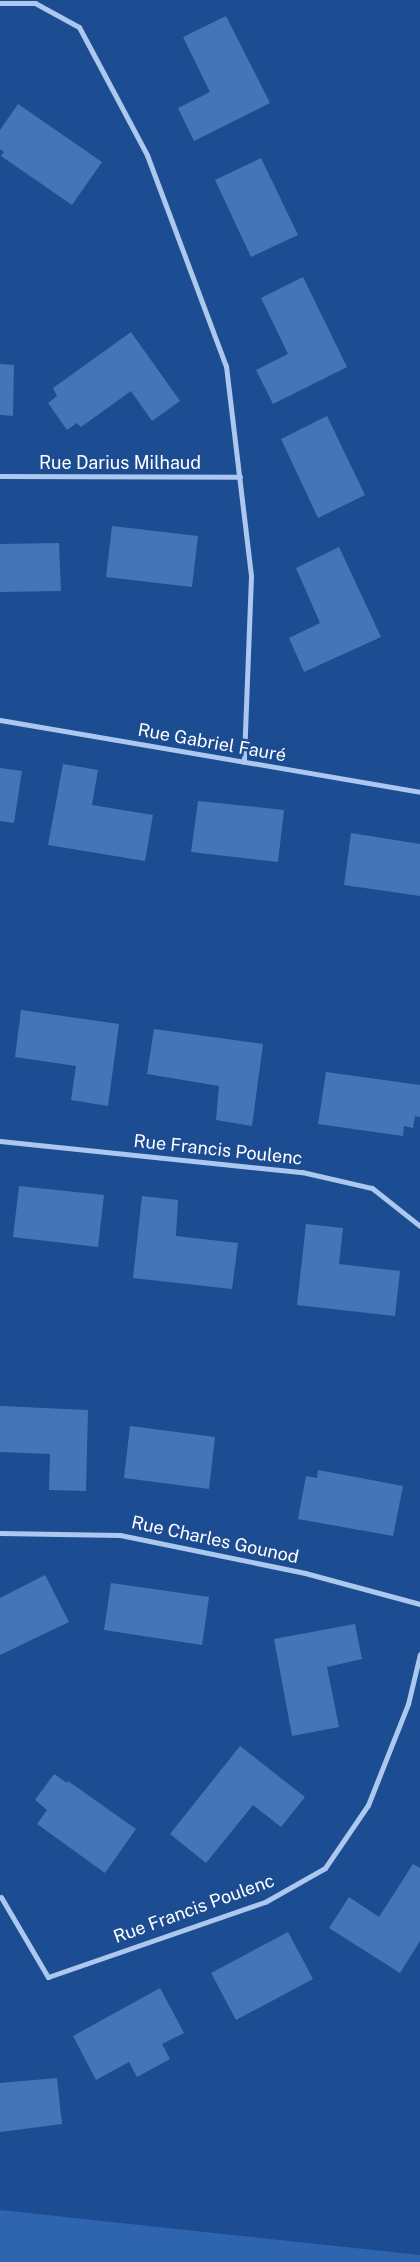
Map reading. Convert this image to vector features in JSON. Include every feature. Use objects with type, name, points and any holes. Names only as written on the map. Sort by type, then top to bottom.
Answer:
[{"type":"street","points":[[0,3],[35,3],[79,27],[147,155],[226,366],[251,576],[244,762]]},
{"type":"street","name":"Rue Darius Milhaud","points":[[0,476],[240,477]]},
{"type":"street","name":"Rue Gabriel Fauré","points":[[0,720],[420,792]]},
{"type":"street","name":"Rue Francis Poulenc","points":[[0,1141],[302,1172],[372,1188],[420,1226]]},
{"type":"street","name":"Rue Charles Gounod","points":[[0,1532],[120,1535],[305,1573],[420,1604]]},
{"type":"street","name":"Rue Francis Poulenc","points":[[1,1896],[48,1977],[265,1902],[325,1868],[368,1805],[408,1704],[420,1654]]},
{"type":"shaded area","points":[[0,2210],[420,2255],[420,2262],[0,2262]]},
{"type":"building","points":[[226,16],[270,103],[194,141],[178,108],[210,92],[183,37]]},
{"type":"building","points":[[18,104],[102,162],[72,205],[1,156],[4,152],[0,149],[0,130]]},
{"type":"building","points":[[261,158],[298,235],[251,257],[215,180]]},
{"type":"building","points":[[303,277],[347,367],[273,404],[256,370],[288,354],[261,298]]},
{"type":"building","points":[[131,332],[180,401],[152,421],[131,391],[81,427],[77,423],[67,430],[48,403],[57,396],[53,388]]},
{"type":"building","points":[[0,364],[14,365],[13,416],[0,415]]},
{"type":"building","points":[[327,416],[365,495],[318,518],[281,439]]},
{"type":"building","points":[[112,526],[198,536],[192,587],[106,577]]},
{"type":"building","points":[[59,543],[61,591],[0,592],[0,544]]},
{"type":"building","points":[[339,547],[381,637],[304,672],[289,638],[320,623],[296,568]]},
{"type":"building","points":[[63,764],[98,770],[92,805],[153,815],[145,861],[48,845]]},
{"type":"building","points":[[0,768],[22,771],[14,823],[0,821]]},
{"type":"building","points":[[198,801],[284,810],[278,862],[191,852]]},
{"type":"building","points":[[351,833],[420,844],[420,896],[344,885]]},
{"type":"building","points":[[21,1010],[119,1024],[108,1106],[71,1100],[76,1066],[15,1057]]},
{"type":"building","points":[[154,1029],[263,1044],[252,1126],[216,1120],[219,1086],[147,1074]]},
{"type":"building","points":[[326,1072],[420,1085],[420,1117],[415,1116],[413,1128],[404,1126],[403,1136],[318,1124]]},
{"type":"building","points":[[19,1186],[104,1195],[98,1247],[13,1237]]},
{"type":"building","points":[[142,1196],[178,1200],[176,1236],[238,1243],[232,1289],[133,1278]]},
{"type":"building","points":[[306,1224],[343,1228],[339,1264],[400,1271],[395,1316],[297,1305]]},
{"type":"building","points":[[0,1406],[88,1410],[86,1491],[49,1490],[50,1454],[0,1452]]},
{"type":"building","points":[[130,1426],[215,1437],[209,1489],[124,1478]]},
{"type":"building","points":[[318,1470],[403,1486],[393,1536],[298,1519],[306,1476],[317,1478]]},
{"type":"building","points":[[45,1575],[69,1622],[0,1655],[0,1598]]},
{"type":"building","points":[[111,1583],[209,1597],[202,1645],[104,1630]]},
{"type":"building","points":[[355,1624],[362,1659],[327,1667],[339,1727],[292,1736],[274,1639]]},
{"type":"building","points":[[240,1746],[305,1797],[281,1827],[253,1805],[206,1863],[170,1834]]},
{"type":"building","points":[[54,1774],[67,1783],[68,1781],[136,1829],[105,1873],[37,1824],[47,1810],[35,1800]]},
{"type":"building","points":[[413,1864],[420,1868],[420,1941],[400,1973],[329,1928],[349,1897],[379,1917]]},
{"type":"building","points":[[288,1932],[313,1979],[236,2020],[211,1973]]},
{"type":"building","points":[[160,1988],[184,2033],[162,2044],[170,2059],[137,2077],[129,2062],[96,2080],[73,2036]]},
{"type":"building","points":[[57,2078],[62,2124],[0,2132],[0,2083]]}]
